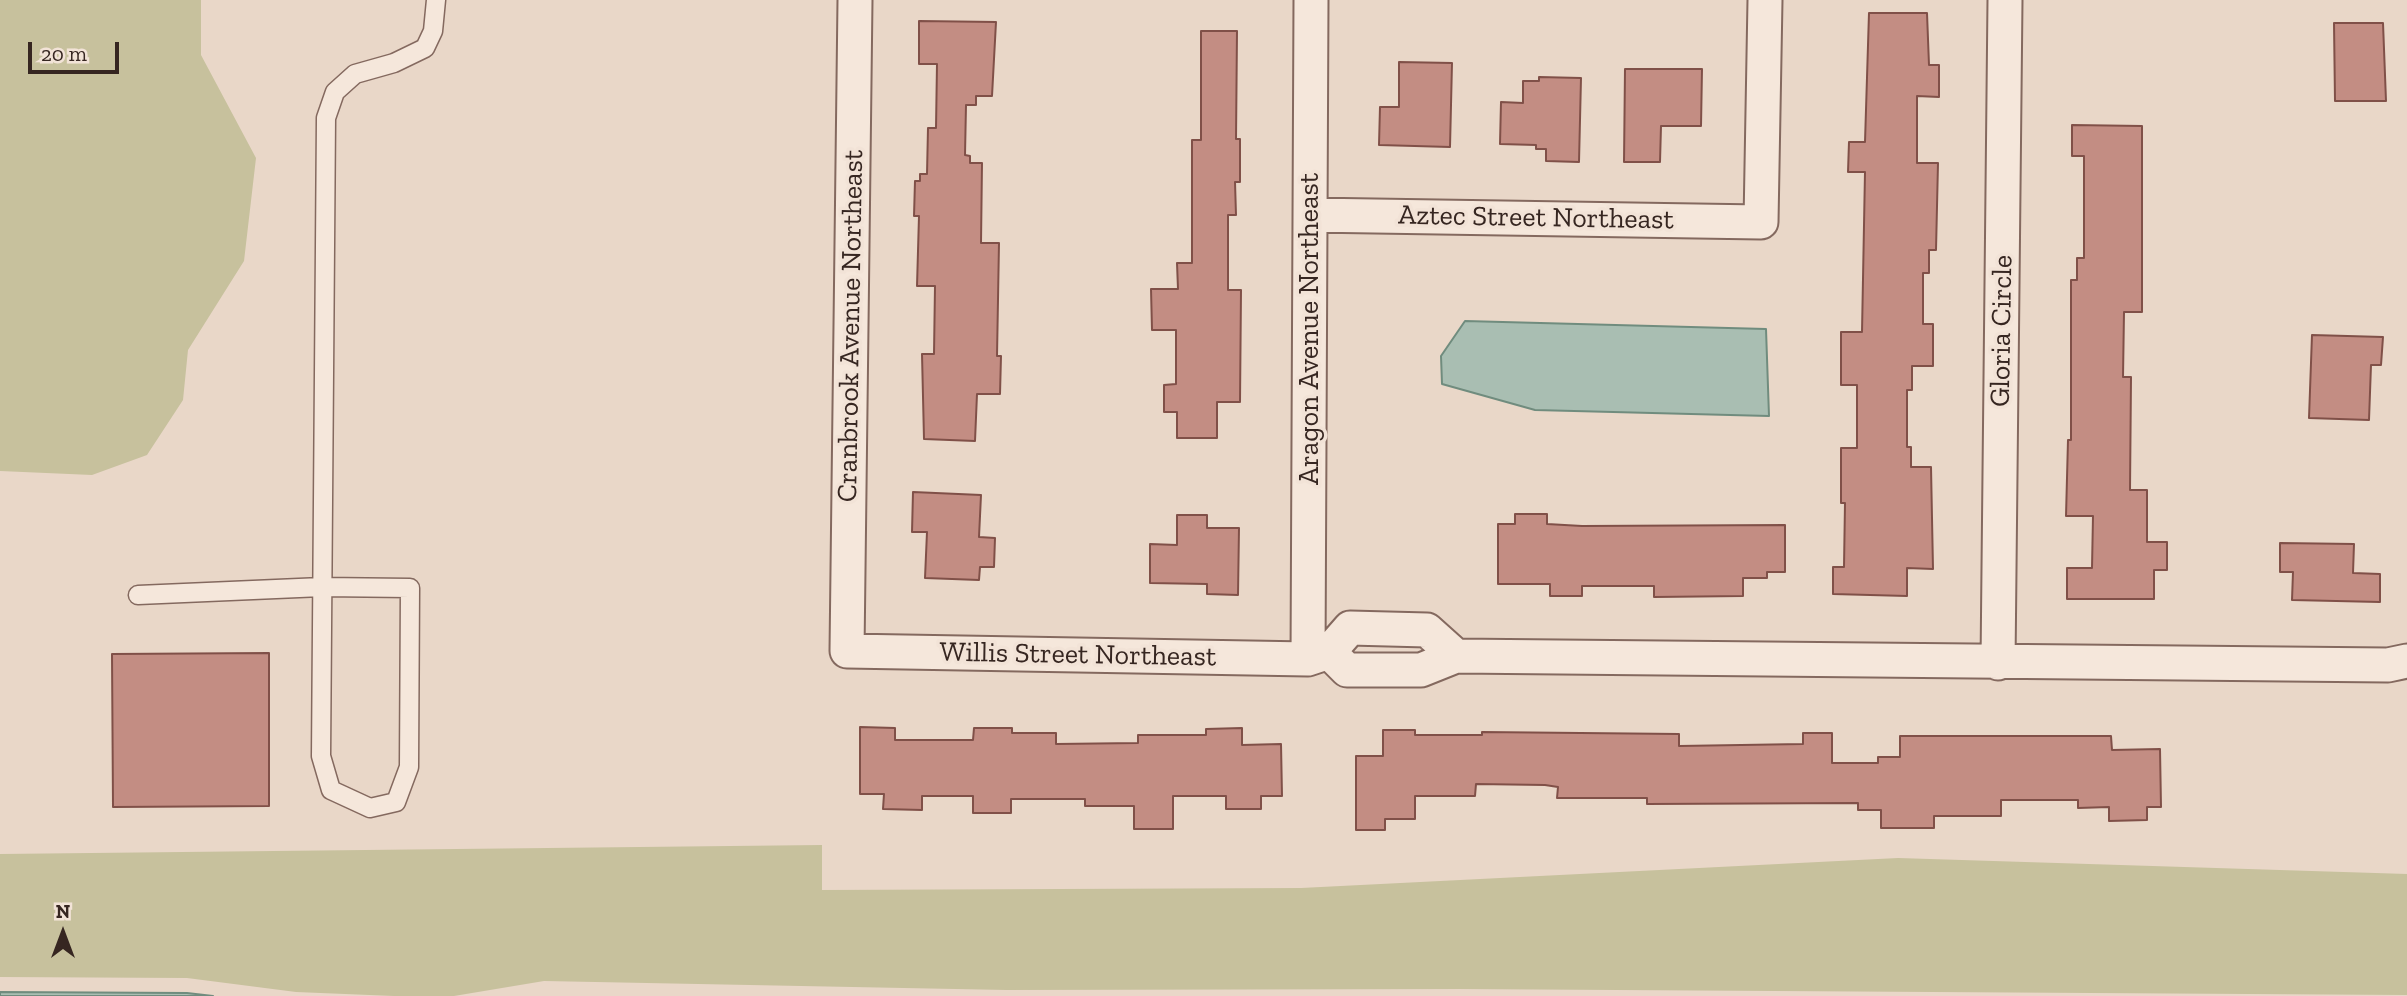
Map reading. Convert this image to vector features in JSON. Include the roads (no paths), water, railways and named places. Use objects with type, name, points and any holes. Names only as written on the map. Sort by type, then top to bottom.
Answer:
[{"type":"street","name":"Cranbrook Avenue Northeast","points":[[847,651],[855,0]]},
{"type":"street","name":"Aragon Avenue Northeast","points":[[1311,0],[1310,215],[1319,655]]},
{"type":"street","name":"Aztec Street Northeast","points":[[1310,215],[1761,222],[1765,0]]},
{"type":"street","name":"Gloria Circle","points":[[1998,663],[2005,0]]},
{"type":"street","points":[[1319,655],[1350,628],[1427,630],[1456,656],[2388,666],[2407,661]]},
{"type":"street","name":"Willis Street Northeast","points":[[847,651],[1319,655]]},
{"type":"lane","points":[[138,595],[322,587],[410,588],[409,768],[396,802],[370,808],[331,790],[321,756],[322,587],[326,118],[335,92],[355,74],[394,63],[425,48],[433,31],[436,0]]}]
